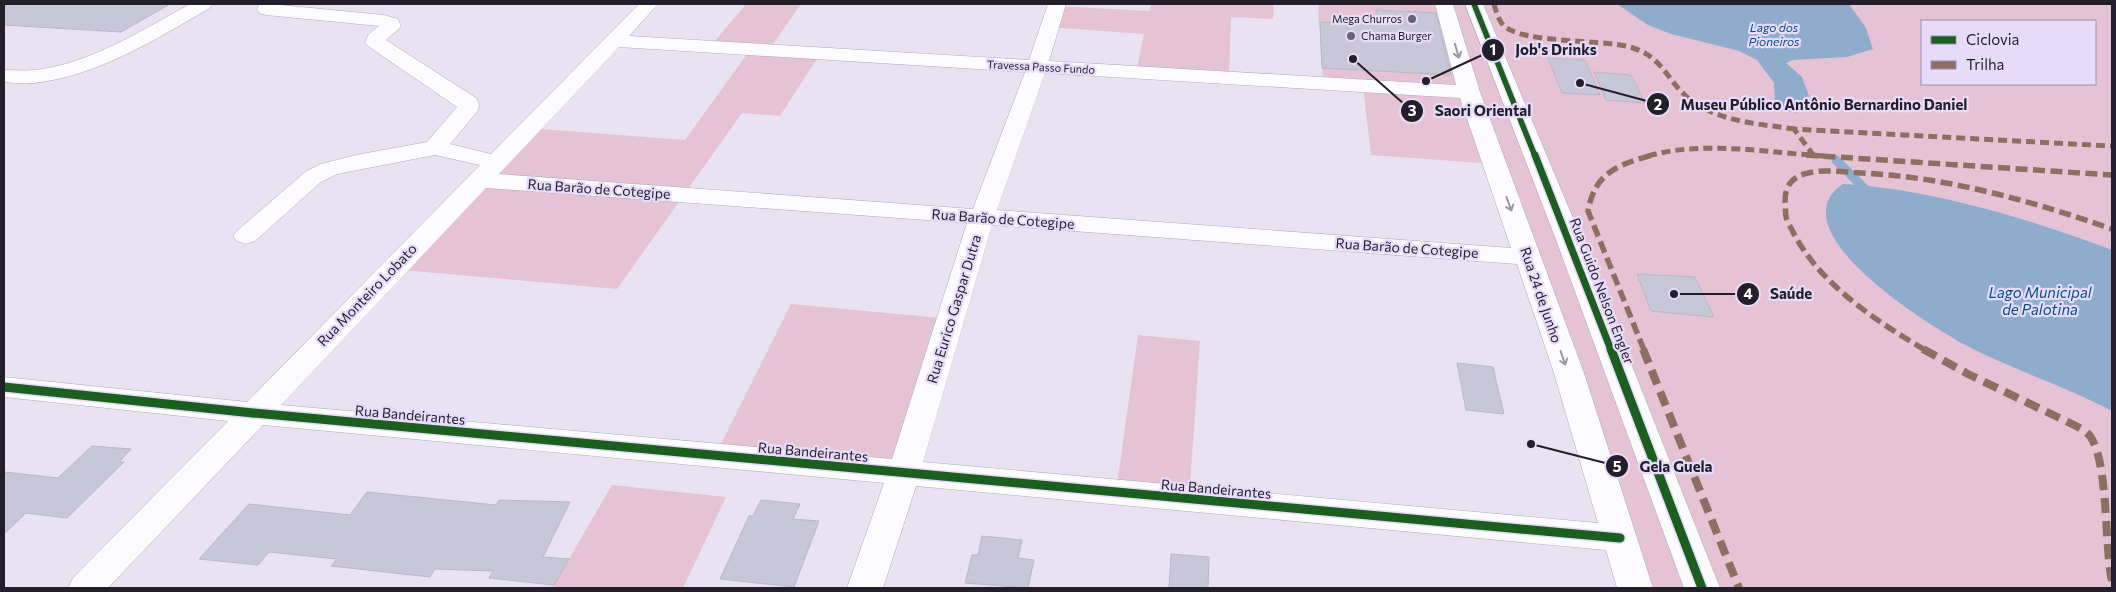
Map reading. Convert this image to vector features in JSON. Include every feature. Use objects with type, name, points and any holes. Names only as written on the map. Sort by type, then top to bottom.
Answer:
[{"type":"street","points":[[4,76],[37,77],[70,69],[106,55],[203,4]]},
{"type":"street","name":"Rua Monteiro Lobato","points":[[86,588],[649,4]]},
{"type":"street","name":"Rua Eurico Gaspar Dutra","points":[[865,588],[904,472],[982,217],[1037,67],[1057,4]]},
{"type":"street","name":"Rua 24 de Junho","points":[[1444,4],[1469,92],[1568,373],[1635,588]]},
{"type":"street","name":"Rua Guido Nelson Engler","points":[[1474,4],[1568,237],[1702,588]]},
{"type":"street","points":[[246,236],[313,177],[321,173],[356,162],[434,148],[468,108],[468,104],[375,42],[376,38],[391,27],[391,23],[266,9]]},
{"type":"street","name":"Travessa Passo Fundo","points":[[613,41],[1469,92]]},
{"type":"street","name":"Rua Barão de Cotegipe","points":[[434,148],[487,171],[982,217],[1528,257]]},
{"type":"street","name":"Rua Bandeirantes","points":[[4,387],[253,413],[1620,538]]},
{"type":"shaded area","points":[[746,4],[801,4],[769,50],[820,54],[780,116],[742,113],[617,289],[392,269],[528,128],[685,140],[750,50],[710,47]]},
{"type":"shaded area","points":[[1151,4],[1274,4],[1273,19],[1231,17],[1229,78],[1136,73],[1144,34],[1049,27],[1056,6],[1149,11]]},
{"type":"shaded area","points":[[1318,4],[2112,4],[2112,588],[1636,588],[1569,373],[1495,164],[1371,155],[1363,86],[1323,84]]},
{"type":"shaded area","points":[[791,304],[952,319],[904,472],[715,456]]},
{"type":"shaded area","points":[[1138,335],[1200,341],[1189,499],[1116,492]]},
{"type":"shaded area","points":[[612,485],[726,497],[683,588],[552,588]]},
{"type":"water","name":"Lago dos Pioneiros","points":[[1617,4],[1849,4],[1866,28],[1873,49],[1847,57],[1793,60],[1786,63],[1802,77],[1809,96],[1804,107],[1797,113],[1779,109],[1775,103],[1774,83],[1757,60],[1739,51],[1671,34],[1648,25]]},
{"type":"water","name":"Lago Municipal de Palotina","points":[[1843,184],[1911,192],[1980,207],[2047,227],[2112,250],[2112,411],[1954,339],[1898,301],[1868,277],[1844,252],[1829,227],[1827,204]]},
{"type":"building","points":[[4,4],[170,4],[121,32],[4,25]]},
{"type":"building","points":[[1376,10],[1436,13],[1451,75],[1322,68],[1320,22],[1379,25]]},
{"type":"building","points":[[1548,58],[1585,60],[1600,95],[1562,93]]},
{"type":"building","points":[[1594,72],[1631,75],[1645,103],[1606,100]]},
{"type":"building","points":[[1637,274],[1695,277],[1714,317],[1651,311]]},
{"type":"building","points":[[1457,363],[1493,367],[1504,414],[1466,410]]},
{"type":"building","points":[[92,446],[131,449],[119,462],[124,462],[67,518],[26,513],[4,534],[4,472],[58,478]]},
{"type":"building","points":[[367,492],[496,505],[499,500],[570,502],[543,557],[569,559],[554,585],[489,578],[493,571],[435,569],[430,577],[331,566],[337,559],[269,552],[258,565],[199,559],[249,504],[350,515]]},
{"type":"building","points":[[761,500],[800,504],[793,519],[819,521],[794,587],[720,579],[749,516],[753,516]]},
{"type":"building","points":[[982,536],[1022,540],[1018,558],[1034,560],[1028,588],[965,583],[972,555],[978,555]]},
{"type":"building","points":[[1171,554],[1209,557],[1208,588],[1169,588]]},
{"type":"waterway","points":[[1836,160],[1870,194]]},
{"type":"marked path","points":[[1494,4],[1498,17],[1506,27],[1517,32],[1531,36],[1601,42],[1630,47],[1653,57],[1683,93],[1703,108],[1728,118],[1794,129]]},
{"type":"marked path","points":[[1814,156],[1794,129],[2112,146]]},
{"type":"marked path","points":[[1739,588],[1588,211],[1593,192],[1601,179],[1614,169],[1632,161],[1653,155],[1700,149],[1930,162],[2112,175]]},
{"type":"marked path","points":[[2112,229],[2014,198],[1980,190],[1947,183],[1878,174],[1810,172],[1794,178],[1788,184],[1785,192],[1786,218],[1799,245],[1822,273],[1851,299],[1884,324],[1945,362],[2074,425],[2089,435],[2095,446],[2099,462],[2112,581]]},
{"type":"cycle path","points":[[1474,4],[1568,237],[1702,588]]},
{"type":"cycle path","points":[[4,387],[253,413],[1620,538]]},
{"type":"place","name":"Mega Churros","points":[[1412,19]]},
{"type":"place","name":"Chama Burger","points":[[1351,36]]},
{"type":"place","name":"Saori Oriental","points":[[1353,59]]},
{"type":"place","name":"Job's Drinks","points":[[1426,81]]},
{"type":"place","name":"Museu Público Antônio Bernardino Daniel","points":[[1580,83]]},
{"type":"place","name":"Saúde","points":[[1674,294]]},
{"type":"place","name":"Gela Guela","points":[[1531,444]]}]
